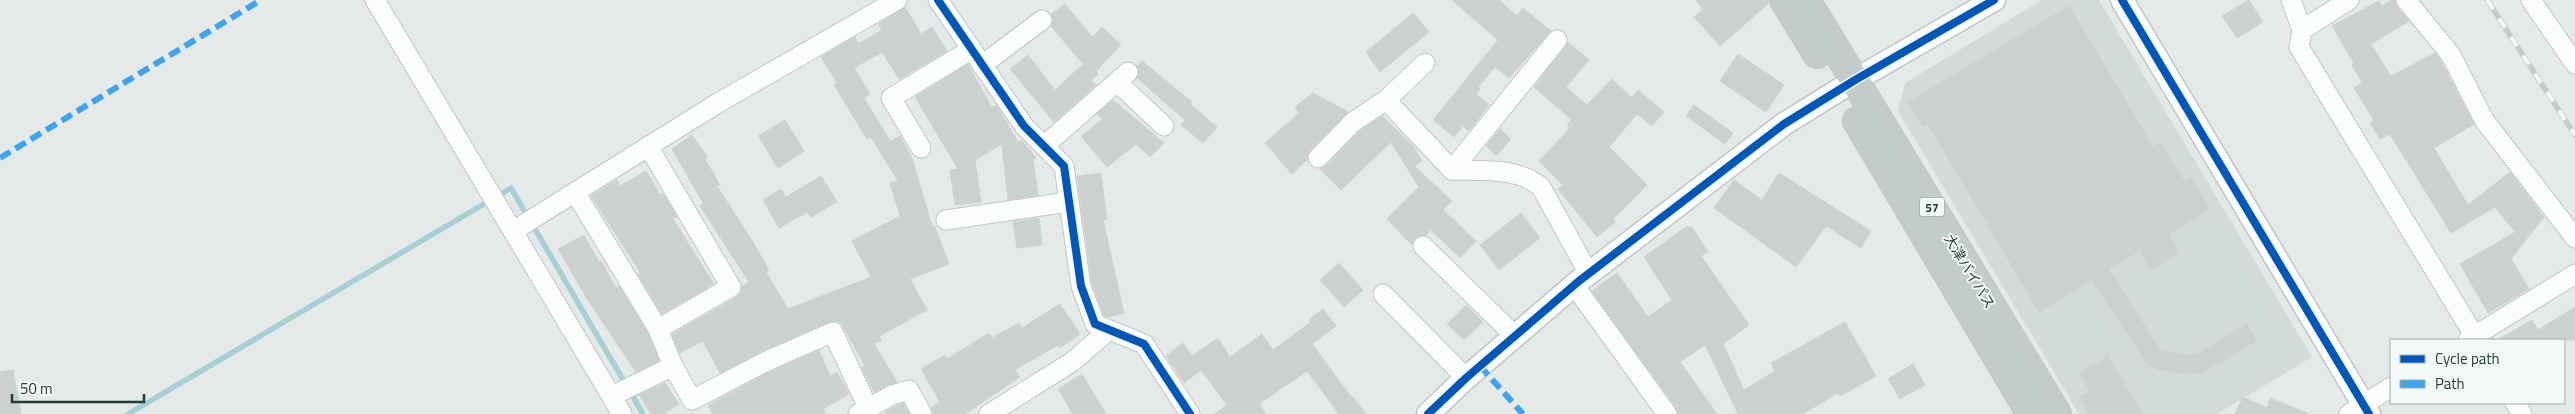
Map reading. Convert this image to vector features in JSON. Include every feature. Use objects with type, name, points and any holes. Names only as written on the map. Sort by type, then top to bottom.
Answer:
[{"type":"highway","name":"大津バイパス","points":[[1784,0],[1847,84],[2056,414]]},
{"type":"highway","name":"大津バイパス","points":[[1806,0],[1847,84],[2031,414]]},
{"type":"street","points":[[375,0],[622,414]]},
{"type":"street","points":[[513,231],[718,103],[896,0]]},
{"type":"street","points":[[938,0],[1024,126],[1064,166],[1081,286],[1095,324],[1144,344],[1190,414]]},
{"type":"street","points":[[1428,414],[1466,378],[1581,280],[1784,124],[1847,84],[1994,0]]},
{"type":"street","points":[[2122,0],[2360,411],[2390,388]]},
{"type":"street","points":[[2291,0],[2302,30],[2299,47],[2473,339],[2575,274]]},
{"type":"street","points":[[2302,30],[2349,0]]},
{"type":"street","points":[[2406,0],[2451,55],[2484,120],[2575,238]]},
{"type":"street","points":[[2531,0],[2575,64]]},
{"type":"street","points":[[982,64],[1042,20]]},
{"type":"street","points":[[1452,170],[1557,40]]},
{"type":"street","points":[[921,148],[891,98],[972,49]]},
{"type":"street","points":[[1318,158],[1353,122],[1386,100],[1425,63]]},
{"type":"street","points":[[1044,146],[1122,77],[1164,126]]},
{"type":"street","points":[[1386,100],[1452,170],[1517,173],[1532,179],[1541,187],[1581,280],[1667,414]]},
{"type":"street","points":[[648,146],[731,287],[658,328]]},
{"type":"street","points":[[575,192],[658,328],[673,366],[692,400],[767,361],[833,332],[863,411],[892,395],[909,390],[922,414]]},
{"type":"street","points":[[946,220],[1069,202]]},
{"type":"street","points":[[1423,246],[1515,336]]},
{"type":"street","points":[[1384,294],[1466,378]]},
{"type":"street","points":[[989,414],[1072,362],[1109,330]]},
{"type":"street","points":[[612,396],[673,366]]},
{"type":"shaded area","points":[[2042,0],[2099,0],[2312,357],[2217,414],[2079,414],[1898,111],[1905,83]]},
{"type":"building","points":[[1452,0],[1499,0],[1517,16],[1523,8],[1551,31],[1509,78],[1495,67],[1478,87],[1480,89],[1476,94],[1489,105],[1469,131],[1463,126],[1454,137],[1433,120],[1498,40]]},
{"type":"building","points":[[1696,0],[1768,0],[1769,3],[1720,46],[1694,17],[1703,10]]},
{"type":"building","points":[[2249,0],[2263,22],[2237,38],[2222,16]]},
{"type":"building","points":[[2391,0],[2395,0],[2397,7],[2409,21],[2371,44],[2391,76],[2435,53],[2439,58],[2474,124],[2434,148],[2468,205],[2510,172],[2544,217],[2511,259],[2529,289],[2488,313],[2460,264],[2515,232],[2495,207],[2451,233],[2390,134],[2380,139],[2370,123],[2374,120],[2354,88],[2362,83],[2352,65],[2354,63],[2332,26],[2379,1],[2382,6]]},
{"type":"building","points":[[1065,4],[1092,37],[1102,27],[1121,45],[1096,71],[1098,74],[1091,81],[1096,85],[1054,122],[1010,69],[1028,55],[1055,90],[1083,64],[1051,26],[1053,19],[1051,14]]},
{"type":"building","points":[[2069,6],[2153,147],[2161,143],[2184,181],[2191,177],[2210,209],[2169,234],[2179,252],[2151,270],[2140,251],[2109,269],[2160,350],[2187,355],[2197,354],[2247,324],[2256,341],[2204,372],[2187,374],[2156,369],[2148,365],[2092,280],[2039,312],[1928,124],[1923,127],[1908,102]]},
{"type":"building","points":[[905,7],[921,34],[932,27],[947,51],[899,79],[882,52],[854,68],[870,94],[864,98],[890,141],[900,136],[912,158],[932,226],[934,225],[949,264],[910,279],[927,310],[879,336],[882,340],[874,344],[897,382],[874,392],[862,368],[865,366],[841,323],[835,321],[762,351],[720,373],[703,341],[680,353],[672,334],[737,297],[741,292],[742,286],[749,282],[700,206],[703,203],[672,149],[692,135],[708,158],[705,159],[720,185],[717,186],[753,242],[769,270],[766,272],[788,309],[871,277],[852,241],[900,216],[890,183],[898,181],[871,137],[867,139],[834,85],[837,83],[821,57],[855,37],[858,44],[882,30],[878,24]]},
{"type":"building","points":[[1413,13],[1429,32],[1380,72],[1366,52]]},
{"type":"building","points":[[1568,42],[1589,60],[1566,87],[1587,105],[1612,79],[1632,98],[1638,90],[1664,112],[1652,126],[1637,114],[1609,147],[1647,185],[1613,219],[1615,222],[1597,237],[1558,189],[1563,185],[1539,161],[1570,128],[1567,125],[1572,120],[1534,87]]},
{"type":"building","points":[[1738,54],[1784,85],[1766,112],[1720,81]]},
{"type":"building","points":[[1142,61],[1192,102],[1190,104],[1217,127],[1203,143],[1181,125],[1185,120],[1137,78],[1139,70],[1137,66]]},
{"type":"building","points":[[968,64],[992,108],[996,105],[1018,142],[1022,140],[1036,158],[1033,159],[1038,195],[1008,200],[1002,144],[975,160],[981,202],[955,205],[950,170],[958,169],[915,97]]},
{"type":"building","points":[[1313,93],[1348,112],[1310,150],[1307,160],[1292,174],[1265,143],[1299,113],[1295,107]]},
{"type":"building","points":[[1113,100],[1164,143],[1150,157],[1136,144],[1107,167],[1081,136],[1103,119],[1097,114]]},
{"type":"building","points":[[1694,105],[1733,133],[1725,144],[1686,116]]},
{"type":"building","points":[[1382,116],[1413,146],[1422,161],[1414,166],[1452,201],[1443,210],[1476,241],[1460,258],[1431,230],[1426,235],[1415,238],[1412,245],[1387,219],[1419,187],[1391,142],[1341,190],[1320,169],[1326,166],[1360,131]]},
{"type":"building","points":[[785,120],[804,151],[778,168],[758,136]]},
{"type":"building","points":[[1500,129],[1511,139],[1496,156],[1486,146]]},
{"type":"building","points":[[646,171],[660,195],[663,193],[677,217],[673,219],[714,284],[662,314],[638,274],[640,272],[591,196],[617,180],[620,186]]},
{"type":"building","points":[[1101,173],[1107,220],[1103,220],[1124,313],[1108,317],[1104,315],[1092,283],[1077,176]]},
{"type":"building","points":[[1779,173],[1871,231],[1861,248],[1826,226],[1796,267],[1714,208],[1734,180],[1762,200]]},
{"type":"building","points":[[821,176],[837,202],[811,217],[808,212],[779,228],[763,200],[781,189],[786,197]]},
{"type":"building","points":[[1521,213],[1540,238],[1499,270],[1480,245]]},
{"type":"building","points":[[1039,218],[1042,245],[1017,248],[1013,222]]},
{"type":"building","points":[[1686,227],[1692,227],[1708,252],[1701,256],[1749,325],[1723,344],[1744,390],[1775,371],[1771,363],[1845,322],[1876,376],[1840,396],[1838,393],[1803,414],[1738,414],[1705,345],[1680,362],[1717,414],[1678,414],[1676,407],[1592,291],[1617,273],[1648,317],[1672,300],[1644,257]]},
{"type":"building","points":[[584,235],[599,262],[601,261],[616,288],[619,286],[648,334],[659,361],[636,372],[586,297],[558,249]]},
{"type":"building","points":[[1339,263],[1363,290],[1344,307],[1320,280]]},
{"type":"building","points":[[1060,304],[1080,334],[1060,348],[1058,345],[1015,370],[1020,377],[965,414],[933,414],[931,408],[940,402],[921,369],[945,355],[947,359],[989,333],[992,338],[1019,323],[1022,328]]},
{"type":"building","points":[[1466,305],[1483,322],[1464,340],[1447,324]]},
{"type":"building","points":[[2575,307],[2575,340],[2499,339],[2532,320],[2538,330]]},
{"type":"building","points":[[1323,309],[1336,326],[1312,344],[1366,414],[1339,414],[1307,371],[1259,404],[1266,414],[1214,414],[1227,405],[1201,370],[1184,383],[1166,356],[1183,343],[1192,356],[1218,338],[1230,357],[1262,334],[1273,350],[1311,322],[1309,320]]},
{"type":"building","points":[[819,350],[830,376],[837,372],[849,394],[823,409],[826,414],[713,414],[708,405],[772,371]]},
{"type":"building","points":[[2108,356],[2143,414],[2089,414],[2079,397],[2090,391],[2079,373]]},
{"type":"building","points":[[1913,364],[1925,385],[1900,399],[1888,379]]},
{"type":"building","points":[[13,370],[21,414],[0,414],[0,372]]},
{"type":"building","points":[[1082,374],[1106,414],[1073,414],[1058,389]]},
{"type":"building","points":[[665,383],[679,404],[664,414],[651,414],[639,395]]},
{"type":"building","points":[[2243,397],[2267,408],[2270,398],[2309,414],[2235,414]]},
{"type":"building","points":[[903,403],[909,414],[887,414],[885,412]]},
{"type":"waterway","points":[[128,414],[511,188],[643,414]]},
{"type":"railway","points":[[2487,0],[2575,135]]},
{"type":"marked path","points":[[0,158],[261,0]]},
{"type":"marked path","points":[[1480,366],[1523,414]]},
{"type":"cycle path","points":[[938,0],[1024,126],[1064,166],[1081,286],[1095,324],[1144,344],[1190,414]]},
{"type":"cycle path","points":[[1428,414],[1466,378],[1579,281],[1784,124],[1855,80],[1994,0]]},
{"type":"cycle path","points":[[2122,0],[2369,414]]}]
